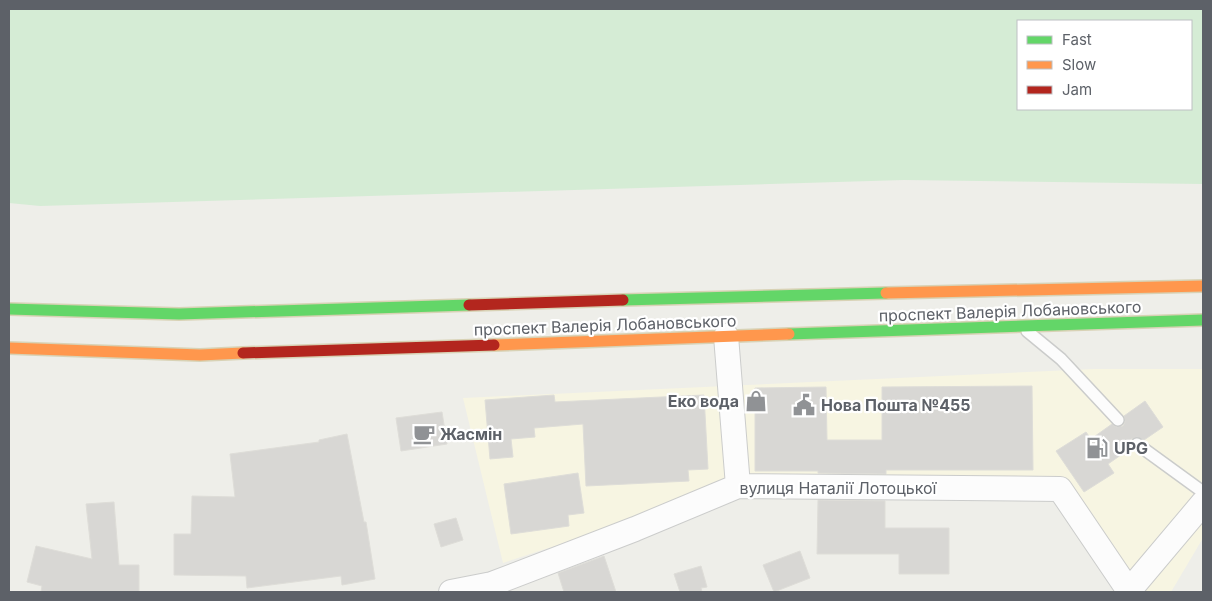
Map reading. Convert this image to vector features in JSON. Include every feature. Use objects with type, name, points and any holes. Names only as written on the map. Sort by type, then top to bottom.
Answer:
[{"type":"main road","name":"проспект Валерія Лобановського","points":[[9,309],[180,314],[719,297],[1203,286]]},
{"type":"main road","name":"проспект Валерія Лобановського","points":[[9,348],[200,355],[1203,320]]},
{"type":"street","points":[[726,336],[738,486]]},
{"type":"street","name":"вулиця Наталії Лотоцької","points":[[452,592],[492,584],[635,529],[738,486],[1060,489],[1128,592]]},
{"type":"street","points":[[1128,592],[1203,503]]},
{"type":"lane","points":[[1022,327],[1061,359],[1118,420]]},
{"type":"lane","points":[[1137,444],[1203,492]]},
{"type":"shaded area","points":[[1094,369],[1203,369],[1203,538],[1171,592],[1125,592],[1060,489],[738,486],[503,563],[463,398]]},
{"type":"green space","points":[[9,9],[1203,9],[1203,184],[904,180],[40,206],[9,203]]},
{"type":"building","points":[[1032,386],[1033,470],[886,470],[886,474],[755,471],[755,388],[826,387],[827,440],[882,440],[882,387]]},
{"type":"building","points":[[554,395],[555,402],[704,395],[708,469],[688,470],[689,481],[586,486],[583,424],[534,428],[535,437],[511,439],[513,457],[490,459],[485,400]]},
{"type":"building","name":"UPG","points":[[1145,401],[1163,427],[1144,440],[1137,437],[1131,439],[1131,448],[1108,464],[1114,473],[1084,492],[1056,451],[1086,432],[1091,439],[1112,424],[1116,427],[1123,426],[1125,422],[1124,416]]},
{"type":"building","points":[[442,412],[447,444],[401,451],[396,418]]},
{"type":"building","points":[[347,434],[364,522],[366,522],[375,579],[342,585],[341,576],[247,588],[246,576],[174,575],[174,534],[191,534],[192,496],[235,497],[230,454],[319,442],[319,440]]},
{"type":"building","points":[[578,473],[584,513],[568,515],[569,526],[511,534],[504,484]]},
{"type":"building","points":[[818,500],[885,501],[885,528],[949,528],[949,574],[899,574],[899,554],[817,554]]},
{"type":"building","points":[[114,502],[119,565],[139,565],[139,592],[41,592],[42,586],[27,582],[36,546],[92,559],[86,504]]},
{"type":"building","points":[[456,518],[463,540],[441,547],[434,524]]},
{"type":"building","points":[[800,551],[810,578],[774,592],[763,565]]},
{"type":"building","points":[[604,556],[616,592],[564,592],[558,573]]},
{"type":"building","points":[[701,566],[707,587],[701,588],[702,592],[680,592],[674,574]]},
{"type":"traffic: fast","points":[[623,300],[886,293]]},
{"type":"traffic: fast","points":[[9,309],[179,314],[469,305]]},
{"type":"traffic: fast","points":[[789,334],[1203,320]]},
{"type":"traffic: slow","points":[[886,293],[1203,286]]},
{"type":"traffic: slow","points":[[494,345],[789,334]]},
{"type":"traffic: slow","points":[[9,348],[200,355],[243,353]]},
{"type":"traffic: jam","points":[[469,305],[623,300]]},
{"type":"traffic: jam","points":[[243,353],[494,345]]},
{"type":"place","name":"Еко вода","points":[[756,401]]},
{"type":"place","name":"Нова Пошта №455","points":[[804,405]]},
{"type":"place","name":"Жасмін","points":[[424,434]]},
{"type":"place","name":"UPG","points":[[1097,448]]}]
